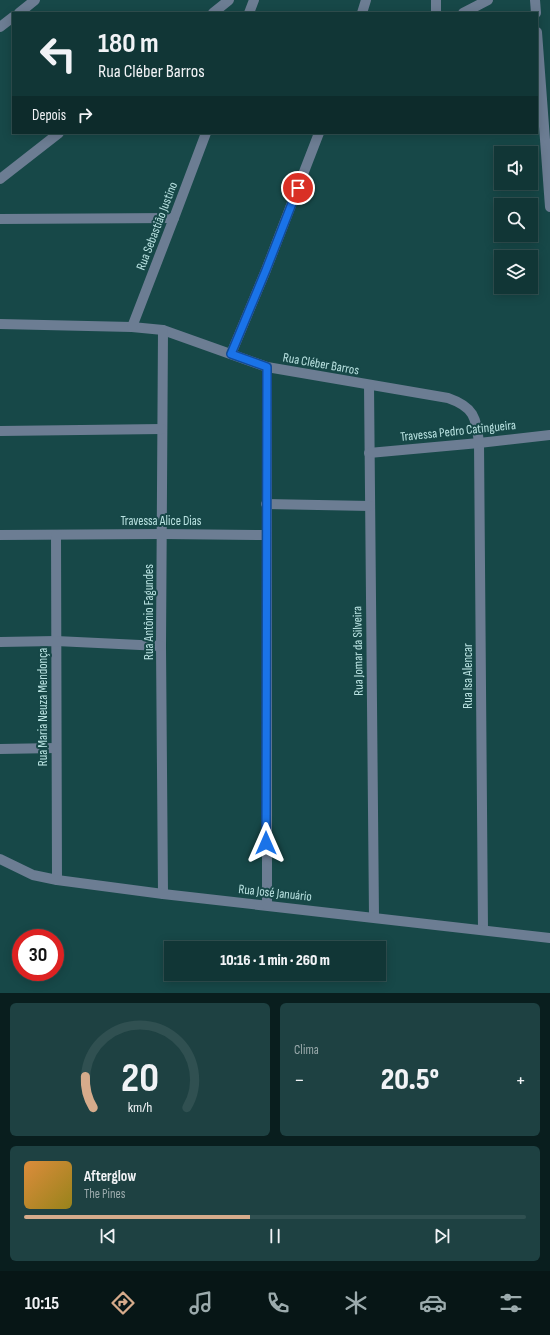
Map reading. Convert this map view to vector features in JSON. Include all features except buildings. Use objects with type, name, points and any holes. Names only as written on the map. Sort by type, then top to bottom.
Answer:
[{"type":"street","points":[[19,12],[35,0]]},
{"type":"street","points":[[249,12],[254,0]]},
{"type":"street","points":[[362,12],[366,0]]},
{"type":"street","points":[[436,0],[436,12]]},
{"type":"street","points":[[465,12],[488,0]]},
{"type":"street","points":[[535,0],[536,12]]},
{"type":"street","points":[[214,12],[223,2]]},
{"type":"street","points":[[0,27],[12,18]]},
{"type":"street","points":[[538,46],[550,208]]},
{"type":"street","points":[[0,179],[58,134]]},
{"type":"street","name":"Rua Sebastião Justino","points":[[132,327],[206,134]]},
{"type":"street","points":[[231,354],[266,270],[319,134]]},
{"type":"street","points":[[0,219],[174,218]]},
{"type":"street","name":"Rua Cléber Barros","points":[[0,324],[132,327],[163,330],[267,367],[448,398],[462,403],[472,413],[476,422]]},
{"type":"street","name":"Rua Antônio Fagundes","points":[[163,330],[161,646],[163,894]]},
{"type":"street","points":[[267,367],[267,905]]},
{"type":"street","name":"Rua Jomar da Silveira","points":[[369,385],[374,917]]},
{"type":"street","name":"Rua Isa Alencar","points":[[476,422],[479,443],[482,930]]},
{"type":"street","points":[[0,432],[162,429]]},
{"type":"street","name":"Travessa Pedro Catingueira","points":[[369,453],[550,435]]},
{"type":"street","points":[[266,504],[370,506]]},
{"type":"street","name":"Travessa Alice Dias","points":[[0,536],[162,534],[266,535]]},
{"type":"street","name":"Rua Maria Neuza Mendonça","points":[[56,535],[57,880]]},
{"type":"street","points":[[0,642],[56,641],[161,646]]},
{"type":"street","points":[[0,749],[56,748]]},
{"type":"street","name":"Rua José Januário","points":[[0,859],[33,875],[57,880],[163,894],[550,938]]},
{"type":"route","points":[[266,843],[267,367],[231,354],[298,188]]}]
